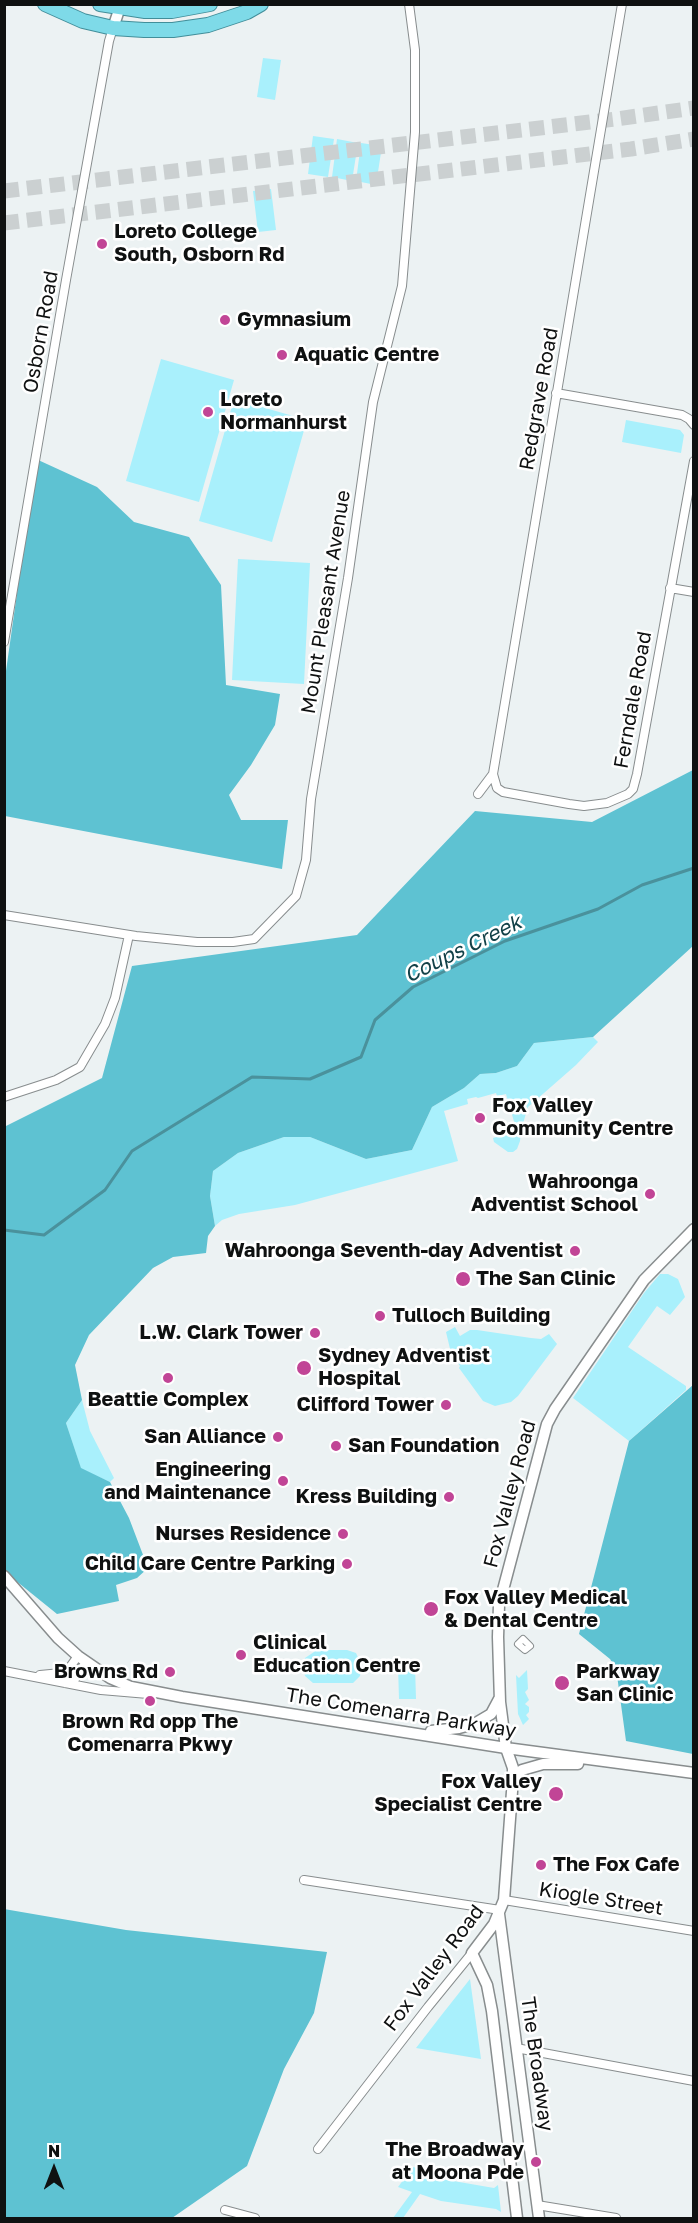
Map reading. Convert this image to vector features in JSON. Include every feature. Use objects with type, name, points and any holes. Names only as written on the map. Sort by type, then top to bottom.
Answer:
[{"type":"highway","points":[[45,4],[83,21],[113,28],[173,30],[208,25],[247,12],[261,4]]},
{"type":"highway","points":[[100,4],[145,11],[172,11],[210,4]]},
{"type":"main road","points":[[113,28],[121,6]]},
{"type":"main road","name":"Fox Valley Road","points":[[472,1953],[487,1935],[501,1908],[513,1768],[506,1748],[500,1696],[499,1605],[547,1424],[644,1280],[693,1229]]},
{"type":"main road","name":"The Comenarra Parkway","points":[[4,1576],[58,1638],[82,1659],[110,1678],[131,1687],[167,1695],[506,1748],[693,1773]]},
{"type":"main road","points":[[412,1732],[442,1731],[474,1724],[491,1714],[500,1696]]},
{"type":"main road","points":[[513,1778],[522,1770],[543,1764],[609,1762]]},
{"type":"main road","name":"The Broadway","points":[[501,1908],[516,2048],[539,2218]]},
{"type":"main road","name":"The Broadway","points":[[472,1953],[487,1985],[492,2011],[517,2218]]},
{"type":"street","name":"Mount Pleasant Avenue","points":[[4,915],[129,935],[197,942],[233,942],[254,939],[296,896],[306,860],[311,799],[346,590],[374,402],[402,286],[415,132],[415,50],[409,4]]},
{"type":"street","name":"Redgrave Road","points":[[478,794],[493,774],[622,4]]},
{"type":"street","name":"Osborn Road","points":[[4,642],[64,292],[113,28]]},
{"type":"street","points":[[556,393],[682,416],[689,419],[693,425]]},
{"type":"street","name":"Ferndale Road","points":[[493,774],[497,788],[503,792],[568,804],[596,805],[628,794],[633,789],[693,461]]},
{"type":"street","points":[[670,588],[693,592]]},
{"type":"street","points":[[4,1097],[56,1080],[80,1067],[105,1024],[115,998],[129,935]]},
{"type":"street","points":[[27,1675],[61,1673],[82,1659]]},
{"type":"street","points":[[63,1684],[75,1679],[82,1659]]},
{"type":"street","points":[[4,1671],[63,1684],[134,1694],[167,1695]]},
{"type":"street","name":"Kiogle Street","points":[[304,1880],[501,1908],[693,1931]]},
{"type":"street","name":"Fox Valley Road","points":[[318,2149],[472,1953]]},
{"type":"street","points":[[516,2048],[693,2081]]},
{"type":"street","points":[[537,2205],[616,2218]]},
{"type":"street","points":[[225,2210],[255,2218]]},
{"type":"shaded area","points":[[263,58],[281,60],[275,100],[257,97]]},
{"type":"shaded area","points":[[313,136],[334,139],[328,177],[308,174]]},
{"type":"shaded area","points":[[337,139],[358,143],[352,181],[332,177]]},
{"type":"shaded area","points":[[361,143],[382,146],[376,185],[356,181]]},
{"type":"shaded area","points":[[271,189],[276,230],[258,232],[253,191]]},
{"type":"shaded area","points":[[161,359],[234,380],[199,502],[126,481]]},
{"type":"shaded area","points":[[234,399],[307,420],[272,542],[199,521]]},
{"type":"shaded area","points":[[626,420],[680,430],[684,435],[681,453],[622,442]]},
{"type":"shaded area","points":[[36,459],[97,487],[134,522],[189,537],[221,585],[226,685],[280,694],[275,725],[251,765],[229,795],[241,820],[288,820],[282,869],[5,816],[5,678]]},
{"type":"shaded area","points":[[238,559],[310,563],[304,684],[232,680]]},
{"type":"shaded area","points":[[693,770],[693,946],[593,1037],[534,1043],[517,1066],[496,1073],[480,1074],[464,1088],[432,1107],[412,1150],[366,1159],[310,1137],[284,1137],[238,1153],[213,1171],[210,1196],[215,1226],[208,1236],[206,1253],[173,1257],[153,1268],[89,1335],[75,1365],[82,1400],[66,1423],[81,1468],[110,1482],[129,1518],[148,1568],[137,1578],[116,1585],[119,1601],[57,1614],[5,1572],[4,1127],[102,1078],[132,966],[357,935],[475,811],[592,822]]},
{"type":"shaded area","points":[[593,1037],[598,1042],[576,1065],[528,1107],[520,1141],[513,1152],[508,1152],[494,1142],[493,1138],[514,1132],[513,1126],[515,1125],[506,1094],[497,1096],[496,1093],[467,1099],[468,1104],[444,1111],[458,1161],[295,1205],[239,1214],[222,1220],[215,1226],[210,1196],[213,1171],[238,1153],[284,1137],[310,1137],[366,1159],[412,1150],[432,1107],[464,1088],[480,1074],[496,1073],[517,1066],[534,1043]]},
{"type":"shaded area","points":[[660,1274],[668,1274],[678,1279],[685,1297],[670,1315],[657,1306],[628,1347],[686,1386],[686,1390],[629,1441],[573,1398],[644,1293]]},
{"type":"shaded area","points":[[455,1327],[460,1336],[470,1330],[541,1339],[549,1334],[557,1344],[518,1396],[511,1402],[495,1406],[483,1401],[451,1353],[446,1332]]},
{"type":"shaded area","points":[[693,1385],[693,1754],[626,1741],[616,1668],[610,1659],[579,1634],[629,1441]]},
{"type":"shaded area","points":[[82,1400],[90,1431],[114,1478],[110,1482],[81,1469],[66,1423]]},
{"type":"shaded area","points":[[317,1650],[347,1650],[356,1653],[362,1666],[360,1676],[353,1683],[313,1683],[305,1676],[302,1667],[305,1658]]},
{"type":"shaded area","points":[[415,1665],[416,1699],[399,1699],[398,1666]]},
{"type":"shaded area","points":[[527,1670],[528,1689],[525,1692],[529,1700],[525,1704],[529,1707],[526,1715],[529,1719],[523,1725],[518,1714],[516,1675],[519,1678]]},
{"type":"shaded area","points":[[4,1909],[126,1930],[327,1952],[314,2013],[284,2069],[247,2166],[172,2218],[5,2218]]},
{"type":"shaded area","points":[[470,1979],[481,2059],[416,2048],[440,2017]]},
{"type":"shaded area","points":[[413,2167],[435,2173],[436,2178],[494,2188],[498,2185],[501,2212],[496,2209],[441,2201],[420,2194],[403,2218],[393,2218],[412,2192],[398,2187]]},
{"type":"waterway","name":"Coups Creek","points":[[4,1230],[44,1235],[105,1190],[132,1151],[252,1077],[310,1079],[361,1057],[375,1020],[413,987],[505,941],[598,909],[642,885],[694,868]]},
{"type":"tunnel","points":[[4,191],[694,108]]},
{"type":"tunnel","points":[[4,223],[631,149],[694,139]]},
{"type":"place","name":"Loreto College South, Osborn Rd","points":[[102,244]]},
{"type":"place","name":"Gymnasium","points":[[225,320]]},
{"type":"place","name":"Aquatic Centre","points":[[282,355]]},
{"type":"place","name":"Loreto Normanhurst","points":[[208,412]]},
{"type":"place","name":"Fox Valley Community Centre","points":[[480,1118]]},
{"type":"place","name":"Wahroonga Adventist School","points":[[650,1194]]},
{"type":"place","name":"Wahroonga Seventh-day Adventist","points":[[575,1251]]},
{"type":"place","name":"The San Clinic","points":[[463,1279]]},
{"type":"place","name":"Tulloch Building","points":[[380,1316]]},
{"type":"place","name":"L.W. Clark Tower","points":[[315,1333]]},
{"type":"place","name":"Sydney Adventist Hospital","points":[[304,1368]]},
{"type":"place","name":"Beattie Complex","points":[[168,1378]]},
{"type":"place","name":"Clifford Tower","points":[[446,1405]]},
{"type":"place","name":"San Alliance","points":[[278,1437]]},
{"type":"place","name":"San Foundation","points":[[336,1446]]},
{"type":"place","name":"Engineering and Maintenance","points":[[283,1481]]},
{"type":"place","name":"Kress Building","points":[[449,1497]]},
{"type":"place","name":"Nurses Residence","points":[[343,1534]]},
{"type":"place","name":"Child Care Centre Parking","points":[[347,1564]]},
{"type":"place","name":"Fox Valley Medical & Dental Centre","points":[[431,1609]]},
{"type":"place","name":"Clinical Education Centre","points":[[241,1655]]},
{"type":"place","name":"Browns Rd","points":[[170,1672]]},
{"type":"place","name":"Parkway San Clinic","points":[[562,1683]]},
{"type":"place","name":"Brown Rd opp The Comenarra Pkwy","points":[[150,1701]]},
{"type":"place","name":"Fox Valley Specialist Centre","points":[[556,1794]]},
{"type":"place","name":"The Fox Cafe","points":[[541,1865]]},
{"type":"place","name":"The Broadway at Moona Pde","points":[[536,2162]]}]
